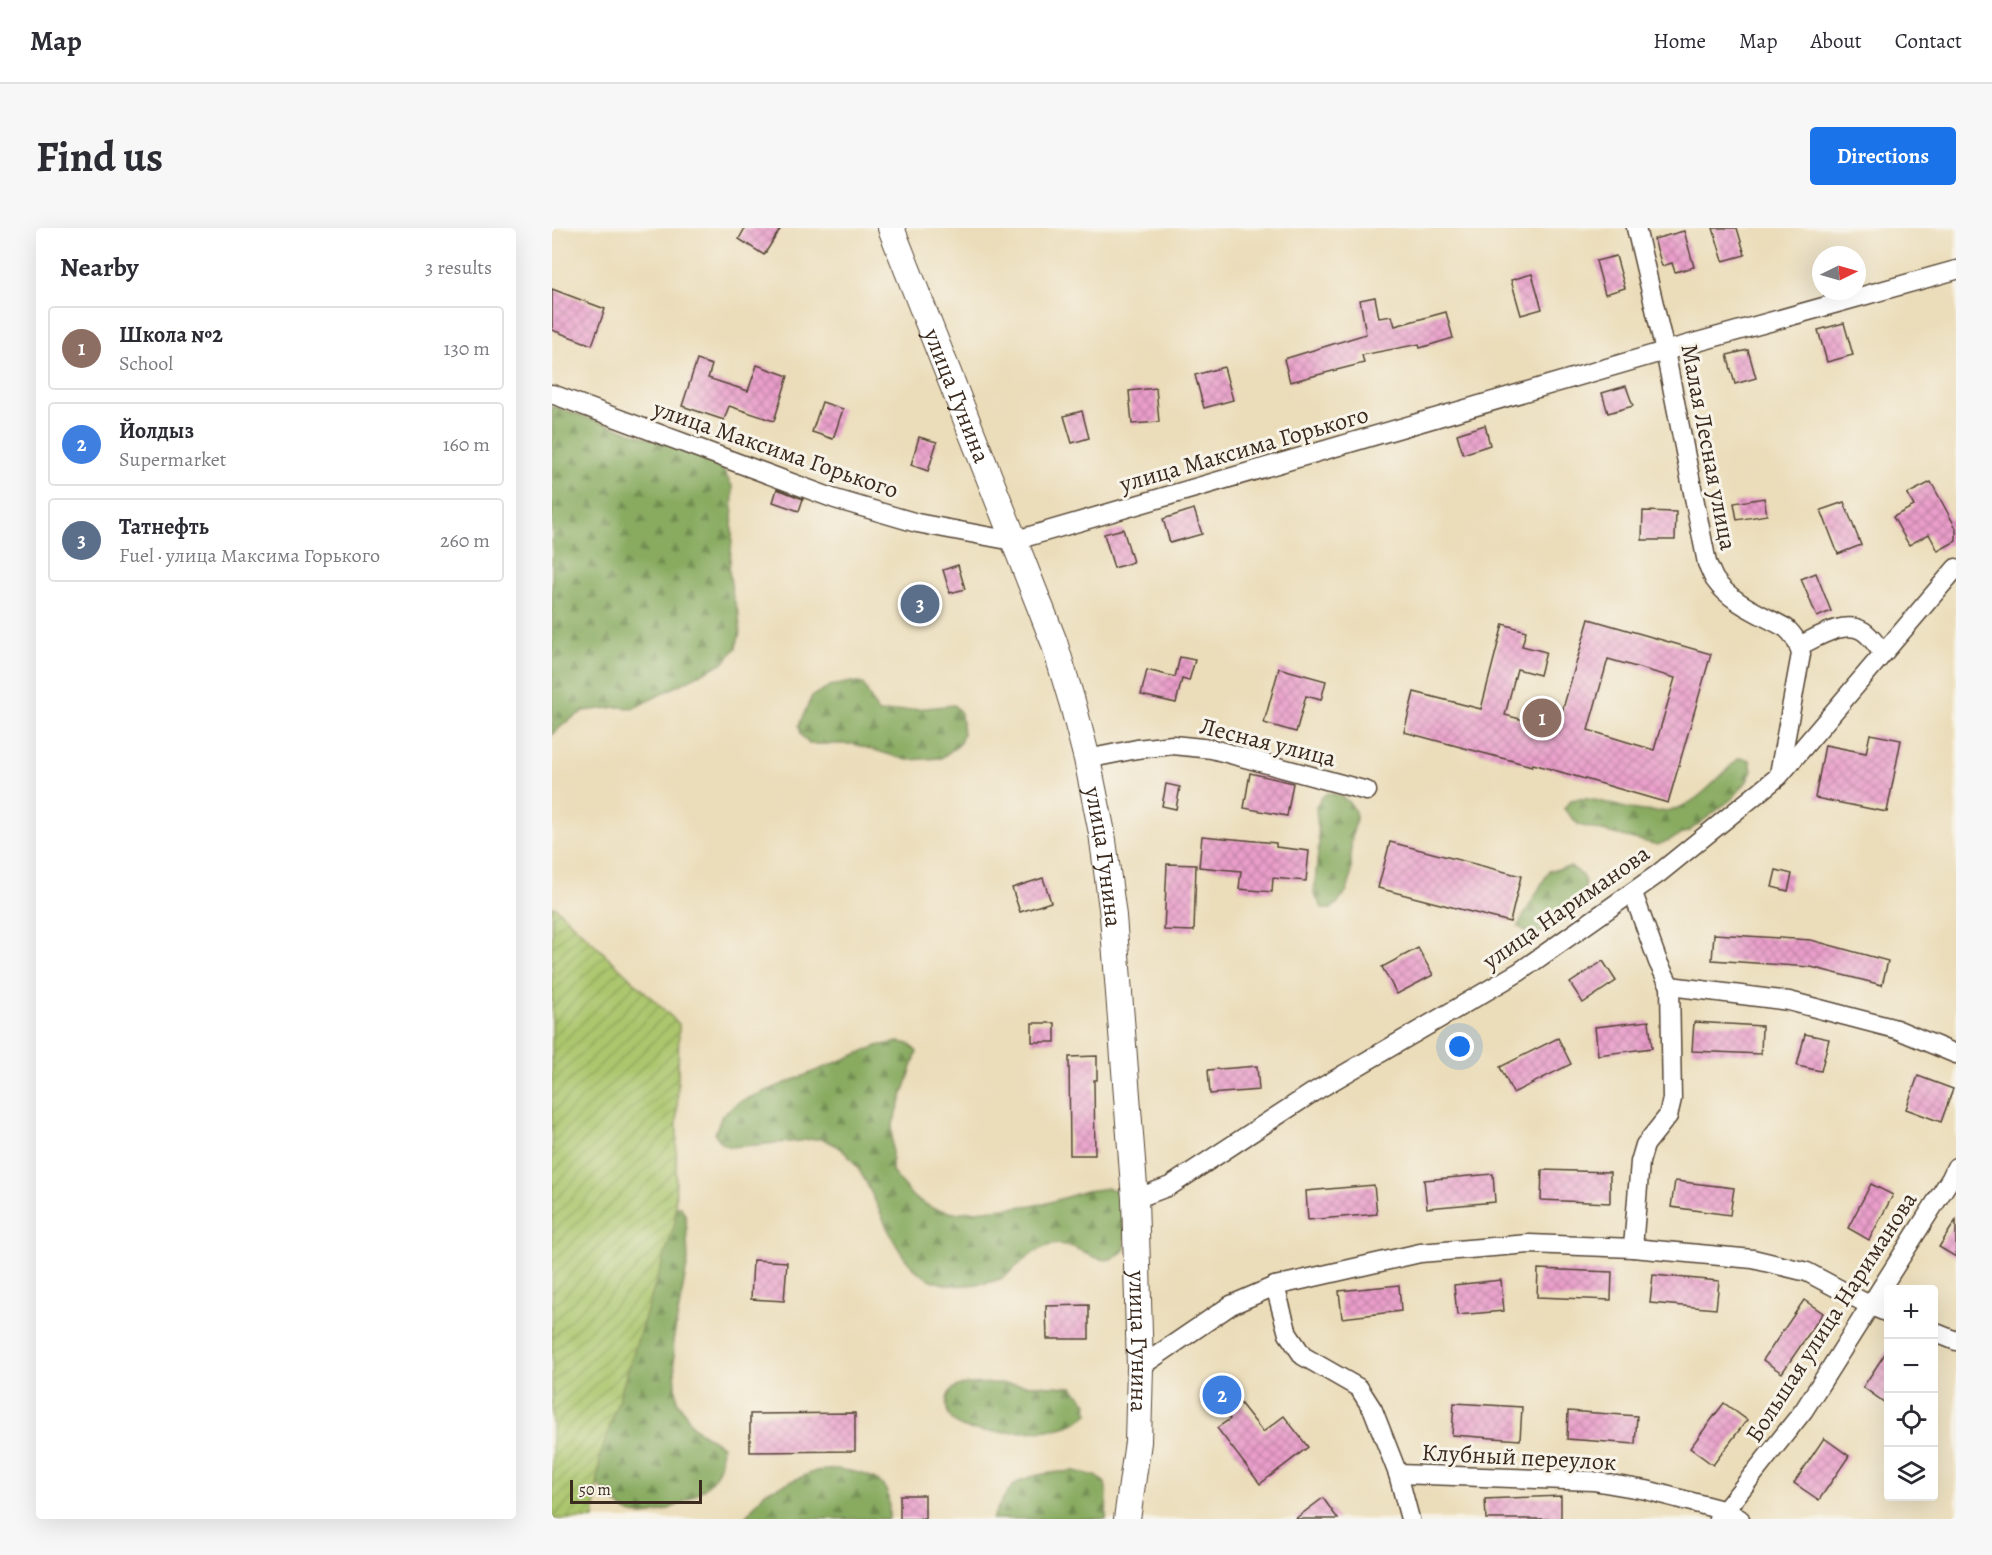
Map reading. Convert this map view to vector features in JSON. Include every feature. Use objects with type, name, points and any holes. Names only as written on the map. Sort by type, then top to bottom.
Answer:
[{"type":"main road","name":"улица Гунина","points":[[891,228],[1054,642],[1087,759],[1102,833],[1113,916],[1136,1199],[1140,1367],[1138,1442],[1126,1519]]},
{"type":"street","name":"Малая Лесная улица","points":[[1636,228],[1665,351],[1707,563],[1715,580],[1723,589],[1734,598],[1786,628],[1793,634],[1799,646]]},
{"type":"street","name":"улица Максима Горького","points":[[552,394],[835,499],[917,524],[1013,541],[1665,351],[1956,270]]},
{"type":"street","name":"улица Нариманова","points":[[1136,1199],[1170,1186],[1312,1093],[1520,972],[1632,893],[1779,776],[1956,568]]},
{"type":"street","points":[[1779,776],[1800,663],[1799,646],[1839,628],[1856,628],[1864,631],[1883,653]]},
{"type":"street","name":"Лесная улица","points":[[1087,759],[1137,749],[1173,745],[1212,749],[1366,791]]},
{"type":"street","points":[[1632,893],[1658,962],[1670,986],[1672,1099],[1668,1116],[1645,1145],[1640,1162],[1633,1248]]},
{"type":"street","points":[[1670,986],[1789,1001],[1896,1029],[1956,1054]]},
{"type":"street","name":"Большая улица Нариманова","points":[[1728,1516],[1804,1410],[1951,1179],[1956,1167]]},
{"type":"street","points":[[1140,1367],[1231,1305],[1275,1286],[1420,1253],[1529,1244],[1633,1248],[1753,1259],[1807,1272],[1884,1311]]},
{"type":"street","points":[[1275,1286],[1288,1334],[1303,1356],[1359,1388],[1373,1410],[1398,1474],[1410,1519]]},
{"type":"street","points":[[1938,1334],[1956,1341]]},
{"type":"street","name":"Клубный переулок","points":[[1398,1474],[1593,1481],[1646,1490],[1728,1516]]},
{"type":"green space","points":[[552,406],[718,461],[733,488],[729,570],[733,597],[739,615],[740,632],[736,648],[724,662],[634,708],[617,707],[584,711],[566,722],[552,735]]},
{"type":"green space","points":[[852,682],[863,684],[878,713],[954,705],[961,713],[963,735],[959,745],[941,758],[907,760],[854,744],[809,744],[801,735],[799,725],[812,696],[830,686]]},
{"type":"green space","points":[[1739,758],[1750,760],[1752,771],[1733,798],[1689,831],[1658,845],[1579,825],[1564,809],[1571,800],[1584,799],[1643,811],[1661,812],[1675,809],[1700,795]]},
{"type":"green space","points":[[1327,793],[1337,795],[1350,804],[1355,813],[1356,822],[1352,836],[1351,875],[1346,892],[1331,909],[1323,909],[1314,894],[1319,842],[1316,807]]},
{"type":"green space","points":[[1570,867],[1581,875],[1585,886],[1583,897],[1576,909],[1554,927],[1541,932],[1528,933],[1518,926],[1549,871]]},
{"type":"green space","points":[[552,907],[555,907],[679,1024],[675,1223],[600,1457],[594,1519],[552,1519]]},
{"type":"green space","points":[[899,1042],[909,1044],[917,1052],[892,1127],[892,1172],[913,1197],[932,1208],[954,1213],[1044,1204],[1086,1191],[1108,1188],[1118,1191],[1125,1200],[1125,1249],[1107,1260],[1098,1259],[1062,1244],[1051,1245],[1038,1250],[995,1281],[967,1285],[937,1282],[915,1269],[898,1248],[860,1172],[844,1152],[822,1139],[731,1147],[721,1143],[715,1134],[722,1115],[739,1102],[877,1046]]},
{"type":"green space","points":[[672,1093],[677,1114],[673,1135],[669,1207],[680,1206],[686,1216],[688,1261],[673,1341],[677,1400],[694,1428],[722,1446],[717,1473],[702,1490],[680,1504],[644,1515],[628,1512],[592,1478]]},
{"type":"green space","points":[[969,1384],[1072,1387],[1087,1403],[1088,1414],[1063,1427],[1017,1432],[985,1431],[962,1427],[951,1418],[946,1406],[949,1393],[954,1388]]},
{"type":"green space","points":[[837,1469],[864,1474],[877,1480],[886,1490],[889,1519],[744,1519],[765,1492],[816,1471]]},
{"type":"green space","points":[[1074,1471],[1096,1476],[1105,1483],[1106,1519],[992,1519],[1006,1494],[1017,1483],[1041,1475]]},
{"type":"building","points":[[745,228],[781,228],[764,255],[739,239]]},
{"type":"building","points":[[1713,228],[1737,228],[1745,255],[1723,261]]},
{"type":"building","points":[[1684,231],[1694,267],[1675,272],[1672,263],[1662,266],[1654,239]]},
{"type":"building","points":[[1616,256],[1625,288],[1605,294],[1596,261]]},
{"type":"building","points":[[1532,274],[1542,309],[1521,315],[1511,280]]},
{"type":"building","points":[[552,289],[605,309],[592,345],[552,330]]},
{"type":"building","points":[[1375,297],[1379,318],[1392,316],[1395,326],[1446,312],[1453,338],[1420,348],[1419,344],[1362,355],[1364,363],[1290,382],[1284,359],[1366,334],[1360,300]]},
{"type":"building","points":[[1844,323],[1853,355],[1827,362],[1818,330]]},
{"type":"building","points":[[1748,350],[1756,378],[1735,384],[1727,355]]},
{"type":"building","points":[[697,360],[712,365],[708,378],[748,391],[757,365],[788,376],[774,421],[729,406],[724,420],[682,406]]},
{"type":"building","points":[[1224,367],[1233,400],[1204,408],[1195,375]]},
{"type":"building","points":[[1626,386],[1633,406],[1608,413],[1602,393]]},
{"type":"building","points":[[1156,388],[1159,422],[1132,424],[1129,391]]},
{"type":"building","points":[[822,402],[843,409],[833,439],[812,432]]},
{"type":"building","points":[[1082,411],[1089,438],[1072,443],[1064,416]]},
{"type":"building","points":[[1485,425],[1490,445],[1463,454],[1457,434]]},
{"type":"building","points":[[919,437],[937,442],[928,471],[911,465]]},
{"type":"building","points":[[1931,482],[1956,528],[1956,541],[1938,551],[1929,534],[1909,545],[1893,517],[1914,506],[1907,494]]},
{"type":"building","points":[[777,489],[803,499],[799,511],[773,502]]},
{"type":"building","points":[[1764,498],[1767,515],[1737,520],[1734,503]]},
{"type":"building","points":[[1844,502],[1861,545],[1838,554],[1821,510]]},
{"type":"building","points":[[1194,509],[1202,534],[1170,543],[1163,519]]},
{"type":"building","points":[[1643,511],[1676,512],[1675,540],[1642,540]]},
{"type":"building","points":[[1123,529],[1133,562],[1114,568],[1104,534]]},
{"type":"building","points":[[958,565],[965,589],[950,593],[943,570]]},
{"type":"building","points":[[1816,573],[1831,611],[1817,617],[1801,579]]},
{"type":"building","points":[[928,595],[930,612],[912,613],[911,597]]},
{"type":"building","points":[[1589,619],[1711,654],[1668,803],[1533,764],[1532,766],[1404,732],[1414,692],[1481,709],[1503,624],[1526,631],[1522,646],[1546,652],[1540,675],[1517,669],[1505,715],[1557,729]],"holes":[[[1608,659],[1675,678],[1654,750],[1588,730]]]},
{"type":"building","points":[[1180,657],[1195,660],[1189,681],[1182,679],[1176,703],[1141,695],[1147,670],[1175,677]]},
{"type":"building","points":[[1279,668],[1326,681],[1321,700],[1306,696],[1296,732],[1264,723]]},
{"type":"building","points":[[1870,734],[1901,740],[1887,812],[1815,798],[1825,745],[1866,753]]},
{"type":"building","points":[[1250,773],[1293,783],[1287,816],[1244,808]]},
{"type":"building","points":[[1166,784],[1180,787],[1176,809],[1162,806]]},
{"type":"building","points":[[1202,836],[1276,843],[1276,847],[1309,851],[1306,881],[1273,878],[1272,892],[1239,889],[1241,871],[1199,867]]},
{"type":"building","points":[[1390,842],[1521,876],[1510,922],[1378,888]]},
{"type":"building","points":[[1167,864],[1196,865],[1194,931],[1164,930]]},
{"type":"building","points":[[1776,870],[1792,874],[1788,891],[1772,887]]},
{"type":"building","points":[[1043,878],[1051,902],[1020,912],[1012,888]]},
{"type":"building","points":[[1714,934],[1811,940],[1888,961],[1882,985],[1811,967],[1712,960]]},
{"type":"building","points":[[1418,948],[1433,975],[1397,994],[1382,967]]},
{"type":"building","points":[[1603,961],[1616,981],[1583,1003],[1570,983]]},
{"type":"building","points":[[1649,1021],[1652,1048],[1598,1055],[1595,1027]]},
{"type":"building","points":[[1694,1022],[1762,1026],[1761,1054],[1692,1051]]},
{"type":"building","points":[[1032,1023],[1055,1023],[1055,1042],[1032,1042]]},
{"type":"building","points":[[1805,1034],[1829,1039],[1821,1071],[1797,1066]]},
{"type":"building","points":[[1558,1038],[1571,1064],[1513,1093],[1500,1067]]},
{"type":"building","points":[[1097,1056],[1097,1080],[1094,1080],[1095,1155],[1070,1155],[1069,1057]]},
{"type":"building","points":[[1257,1066],[1259,1090],[1210,1094],[1208,1070]]},
{"type":"building","points":[[1918,1076],[1953,1089],[1941,1122],[1906,1109]]},
{"type":"building","points":[[1542,1170],[1610,1172],[1610,1203],[1541,1200]]},
{"type":"building","points":[[1493,1174],[1495,1202],[1427,1208],[1424,1180]]},
{"type":"building","points":[[1675,1181],[1734,1188],[1730,1215],[1671,1207]]},
{"type":"building","points":[[1871,1184],[1893,1195],[1869,1240],[1848,1228]]},
{"type":"building","points":[[1374,1185],[1377,1214],[1308,1220],[1306,1191]]},
{"type":"building","points":[[1956,1220],[1956,1257],[1939,1247]]},
{"type":"building","points":[[753,1260],[787,1262],[784,1301],[751,1299]]},
{"type":"building","points":[[1538,1269],[1612,1272],[1611,1300],[1537,1297]]},
{"type":"building","points":[[1653,1275],[1719,1281],[1716,1309],[1650,1303]]},
{"type":"building","points":[[1501,1280],[1504,1311],[1457,1315],[1454,1285]]},
{"type":"building","points":[[1399,1285],[1401,1311],[1342,1318],[1339,1291]]},
{"type":"building","points":[[1804,1300],[1823,1313],[1782,1373],[1763,1360]]},
{"type":"building","points":[[1089,1305],[1089,1339],[1047,1339],[1046,1306]]},
{"type":"building","points":[[1884,1355],[1884,1402],[1863,1387]]},
{"type":"building","points":[[1222,1380],[1263,1432],[1284,1416],[1308,1447],[1260,1484],[1217,1428],[1230,1419],[1208,1391]]},
{"type":"building","points":[[1454,1403],[1522,1407],[1520,1440],[1452,1435]]},
{"type":"building","points":[[1724,1403],[1747,1420],[1713,1465],[1690,1448]]},
{"type":"building","points":[[1568,1411],[1637,1416],[1635,1444],[1567,1439]]},
{"type":"building","points":[[855,1413],[855,1451],[750,1452],[750,1414]]},
{"type":"building","points":[[1824,1438],[1849,1456],[1819,1500],[1794,1483]]},
{"type":"building","points":[[900,1495],[925,1495],[925,1519],[900,1519]]},
{"type":"building","points":[[1561,1496],[1561,1519],[1486,1519],[1485,1499]]},
{"type":"building","points":[[1323,1498],[1338,1519],[1295,1519]]},
{"type":"place","name":"Татнефть","points":[[920,604]]},
{"type":"place","name":"Школа №2","points":[[1542,718]]},
{"type":"place","name":"Йолдыз","points":[[1222,1395]]}]
